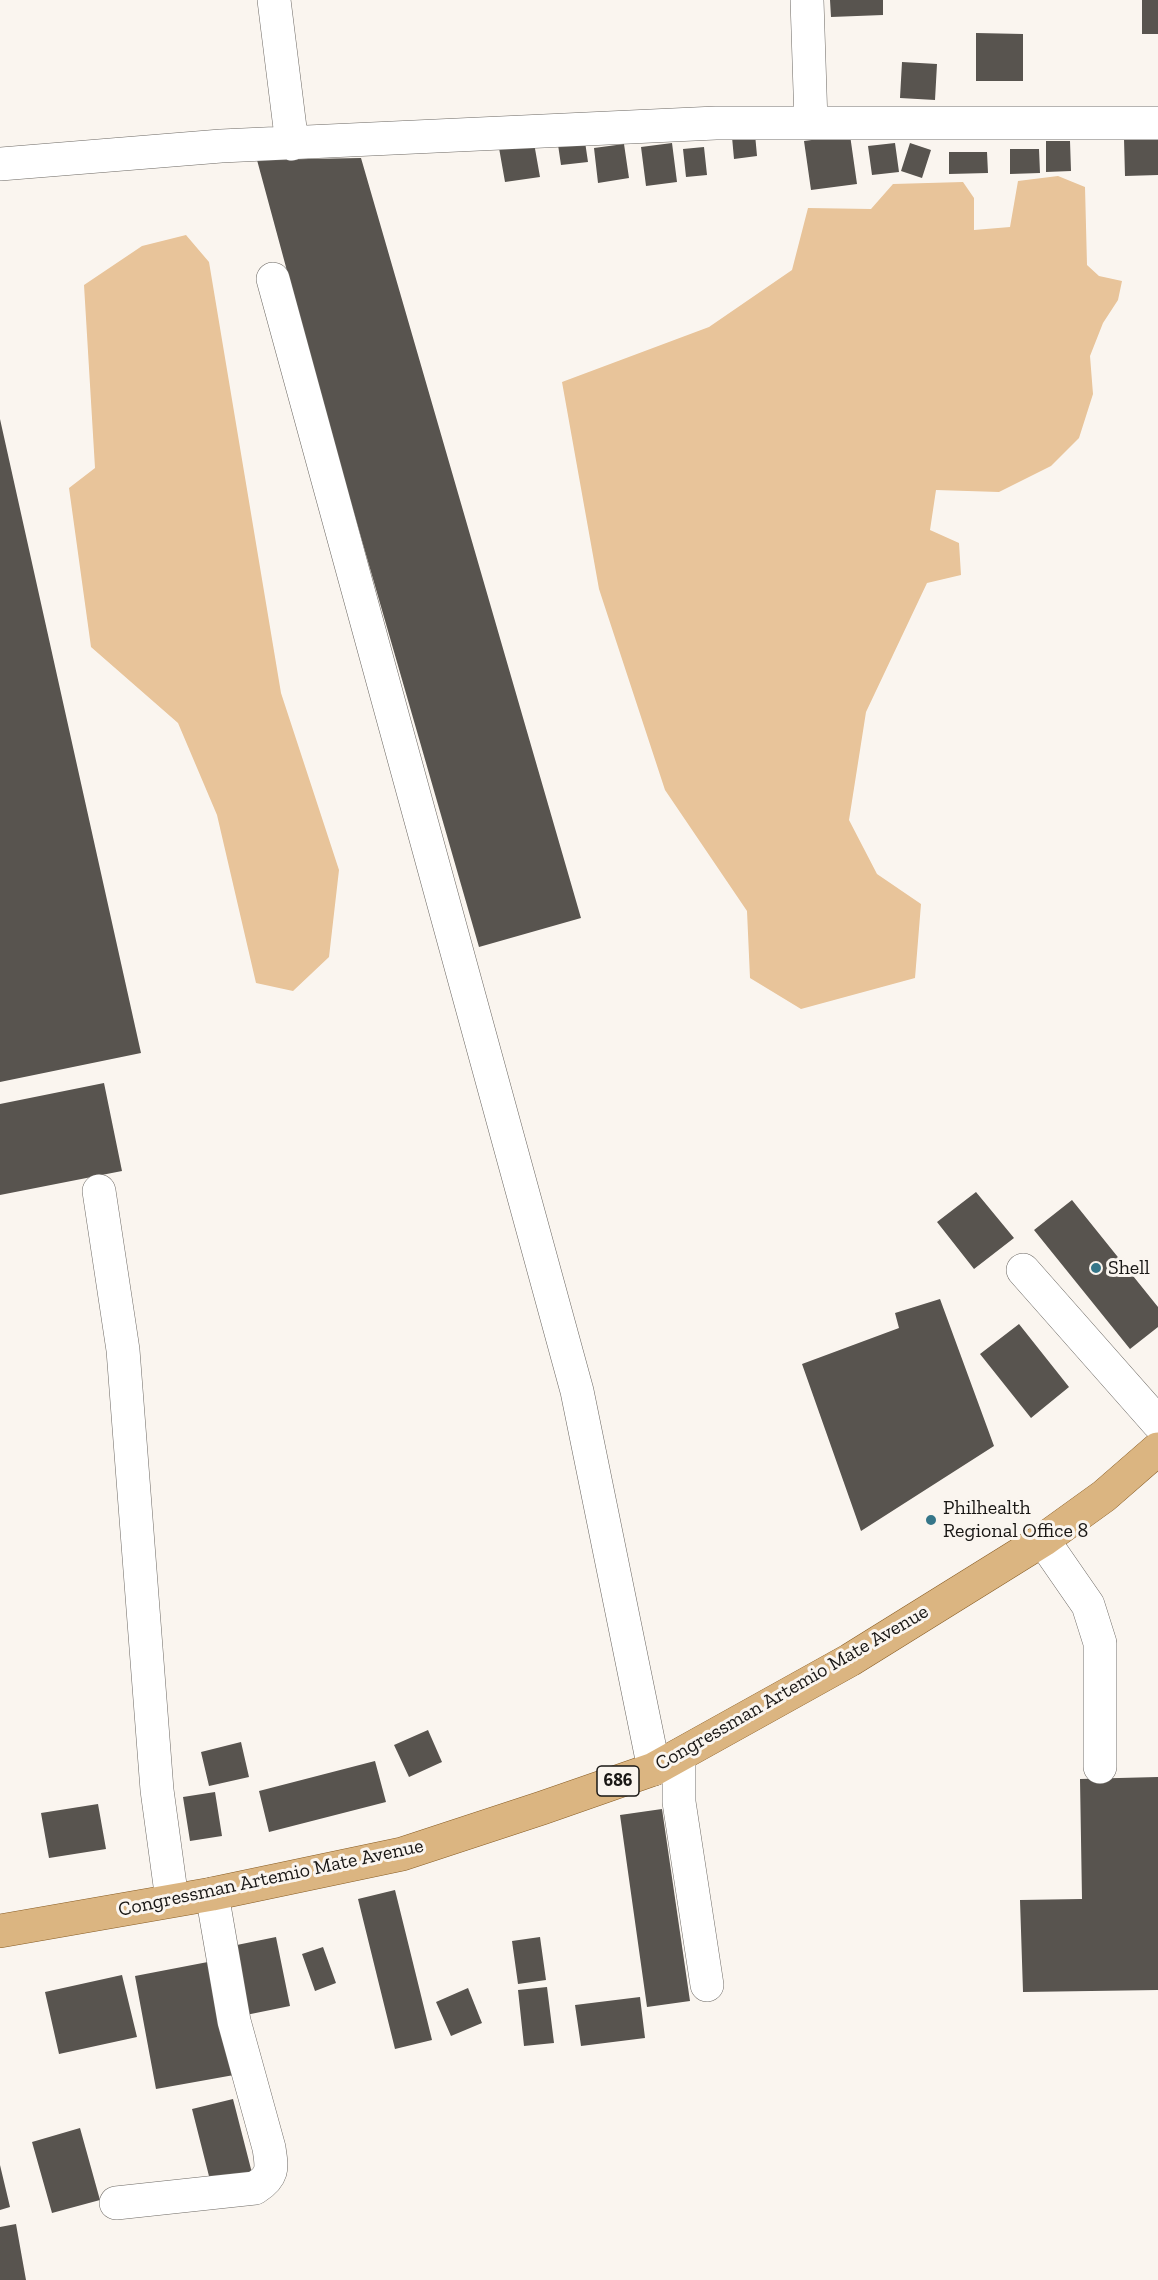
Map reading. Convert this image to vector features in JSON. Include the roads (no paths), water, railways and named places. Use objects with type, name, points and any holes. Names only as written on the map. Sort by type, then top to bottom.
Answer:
[{"type":"main road","name":"Congressman Artemio Mate Avenue","points":[[0,1932],[212,1894],[402,1854],[542,1808],[666,1762],[850,1660],[1043,1540],[1104,1496],[1158,1449]]},
{"type":"street","points":[[274,0],[292,144]]},
{"type":"street","points":[[807,0],[811,122]]},
{"type":"street","points":[[0,164],[221,146],[716,123],[1158,123]]},
{"type":"street","points":[[273,279],[577,1391],[666,1762],[679,1802],[707,1985]]},
{"type":"street","points":[[99,1191],[123,1350],[157,1790],[172,1900]]},
{"type":"street","points":[[1023,1270],[1158,1423]]},
{"type":"street","points":[[1043,1540],[1088,1605],[1100,1643],[1101,1767]]},
{"type":"street","points":[[116,2203],[255,2188],[267,2180],[272,2167],[269,2148],[234,2021],[212,1894]]},
{"type":"place","name":"Shell","points":[[1096,1268]]},
{"type":"place","name":"Philhealth Regional Office 8","points":[[931,1520]]}]
